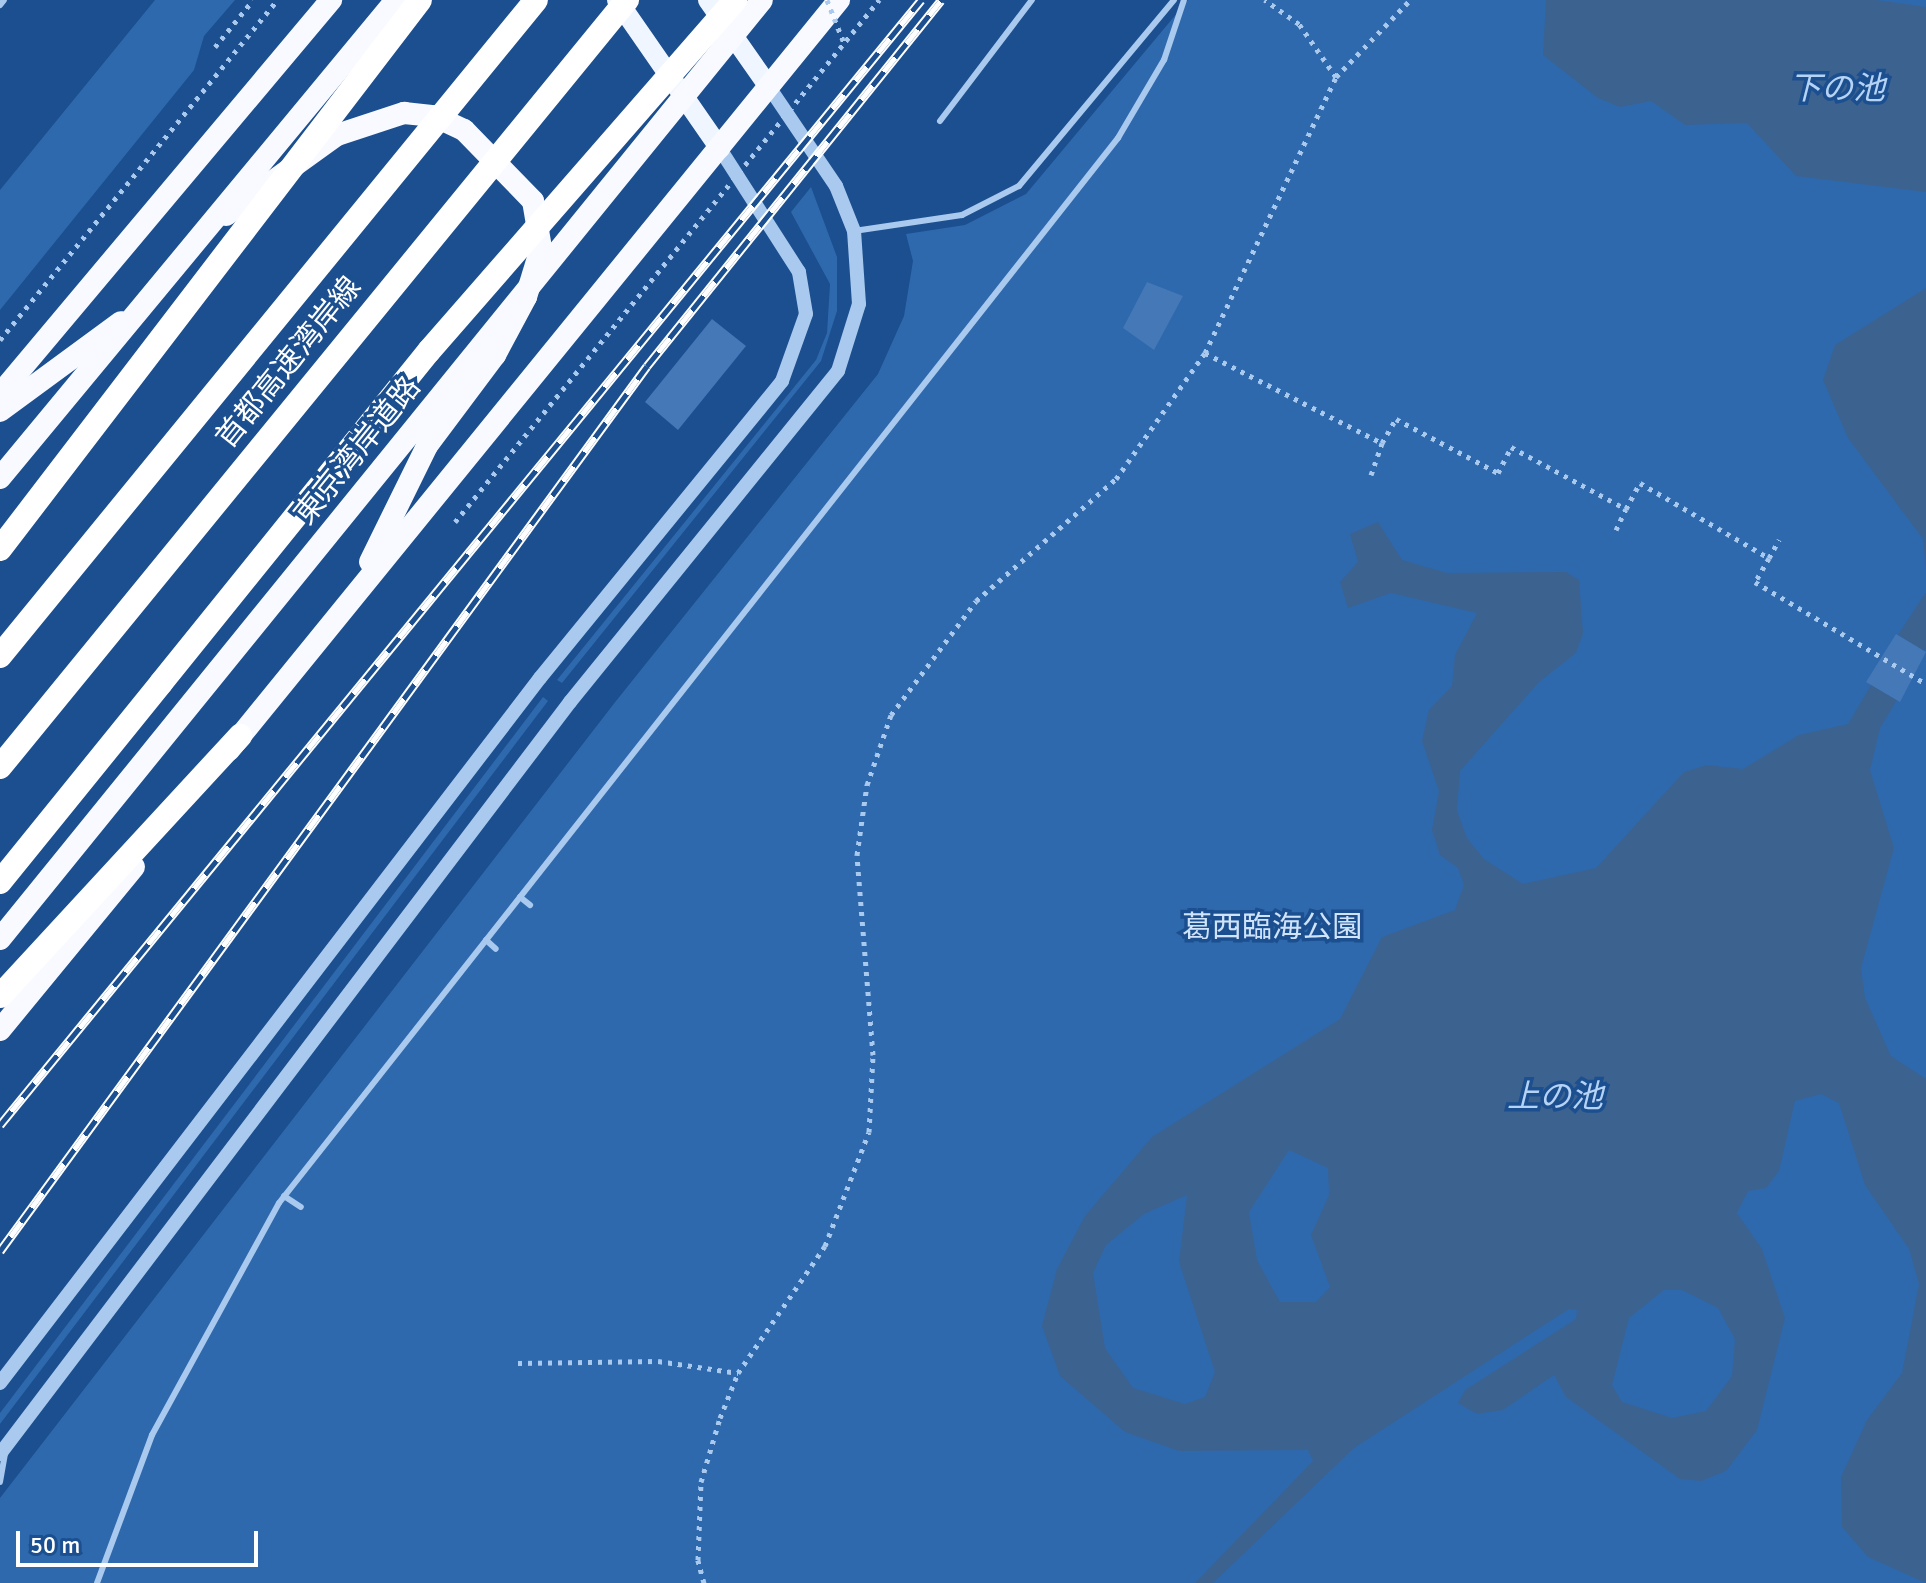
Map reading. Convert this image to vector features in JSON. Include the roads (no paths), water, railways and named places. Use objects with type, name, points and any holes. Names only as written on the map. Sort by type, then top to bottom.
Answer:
[{"type":"highway","points":[[0,394],[331,0]]},
{"type":"highway","points":[[0,478],[396,0]]},
{"type":"highway","points":[[0,549],[420,0]]},
{"type":"highway","name":"首都高速湾岸線","points":[[0,656],[536,0]]},
{"type":"highway","name":"首都高速湾岸線","points":[[0,767],[627,0]]},
{"type":"highway","points":[[0,882],[429,351],[735,0]]},
{"type":"highway","name":"東京湾岸道路","points":[[0,939],[762,0]]},
{"type":"highway","points":[[0,1030],[839,0]]},
{"type":"highway","points":[[0,411],[116,327],[236,206],[337,135],[404,113],[454,125],[508,169],[533,201],[541,248],[526,297],[495,355],[427,446],[358,590]]},
{"type":"highway","points":[[0,996],[240,736]]},
{"type":"main road","points":[[617,0],[720,149]]},
{"type":"main road","points":[[708,0],[769,87]]},
{"type":"street","points":[[3,1450],[570,702],[838,371],[859,304],[854,231],[836,186],[769,87]]},
{"type":"street","points":[[0,1383],[540,678],[782,381],[806,314],[799,272],[720,149]]},
{"type":"lane","points":[[0,5],[4,0]]},
{"type":"lane","points":[[940,121],[1032,0]]},
{"type":"lane","points":[[854,231],[962,215],[1019,186],[1174,0]]},
{"type":"lane","points":[[97,1583],[152,1435],[284,1196],[1118,138],[1164,60],[1184,0]]},
{"type":"lane","points":[[520,897],[530,905]]},
{"type":"lane","points":[[486,940],[496,949]]},
{"type":"lane","points":[[284,1196],[301,1207]]},
{"type":"lane","points":[[0,1482],[3,1450]]},
{"type":"water","name":"下の池","points":[[1546,0],[1876,0],[1926,7],[1926,192],[1796,176],[1747,123],[1685,125],[1651,101],[1620,107],[1598,98],[1543,55]]},
{"type":"water","points":[[1926,288],[1926,570],[1923,539],[1848,438],[1823,380],[1835,345]]},
{"type":"water","name":"上の池","points":[[1378,522],[1402,560],[1447,573],[1566,572],[1579,580],[1583,633],[1576,653],[1539,682],[1460,771],[1457,810],[1467,838],[1484,859],[1523,884],[1596,868],[1684,772],[1707,765],[1743,769],[1799,735],[1848,724],[1871,685],[1897,700],[1880,728],[1870,770],[1894,848],[1861,968],[1865,998],[1891,1056],[1926,1079],[1926,1583],[1868,1557],[1842,1527],[1841,1477],[1867,1420],[1902,1373],[1919,1284],[1909,1249],[1865,1185],[1839,1103],[1821,1094],[1795,1101],[1779,1171],[1766,1188],[1748,1191],[1737,1213],[1762,1249],[1785,1318],[1757,1430],[1726,1471],[1701,1481],[1680,1479],[1566,1397],[1554,1375],[1503,1410],[1477,1414],[1458,1403],[1465,1390],[1576,1319],[1577,1310],[1569,1309],[1354,1448],[1213,1583],[1195,1583],[1313,1461],[1308,1450],[1179,1451],[1125,1432],[1060,1376],[1042,1326],[1057,1269],[1085,1216],[1152,1137],[1340,1019],[1382,937],[1455,910],[1464,885],[1458,868],[1440,855],[1432,830],[1439,791],[1422,741],[1429,710],[1452,686],[1455,655],[1477,613],[1391,593],[1348,608],[1340,582],[1358,562],[1350,534]],"holes":[[[1289,1150],[1328,1168],[1329,1195],[1311,1235],[1330,1287],[1316,1302],[1280,1302],[1257,1260],[1249,1212]],[[1187,1195],[1179,1262],[1215,1372],[1205,1397],[1185,1404],[1133,1388],[1105,1348],[1093,1273],[1106,1245],[1144,1214]],[[1664,1290],[1682,1290],[1718,1308],[1735,1339],[1732,1376],[1706,1411],[1672,1418],[1622,1402],[1612,1385],[1629,1318]]]},
{"type":"water","points":[[1926,592],[1926,648],[1924,651],[1898,635]]},
{"type":"railway","points":[[0,1125],[921,0]]},
{"type":"railway","points":[[0,1251],[647,366],[941,0]]},
{"type":"park label","name":"葛西臨海公園","points":[[1272,928]]}]
